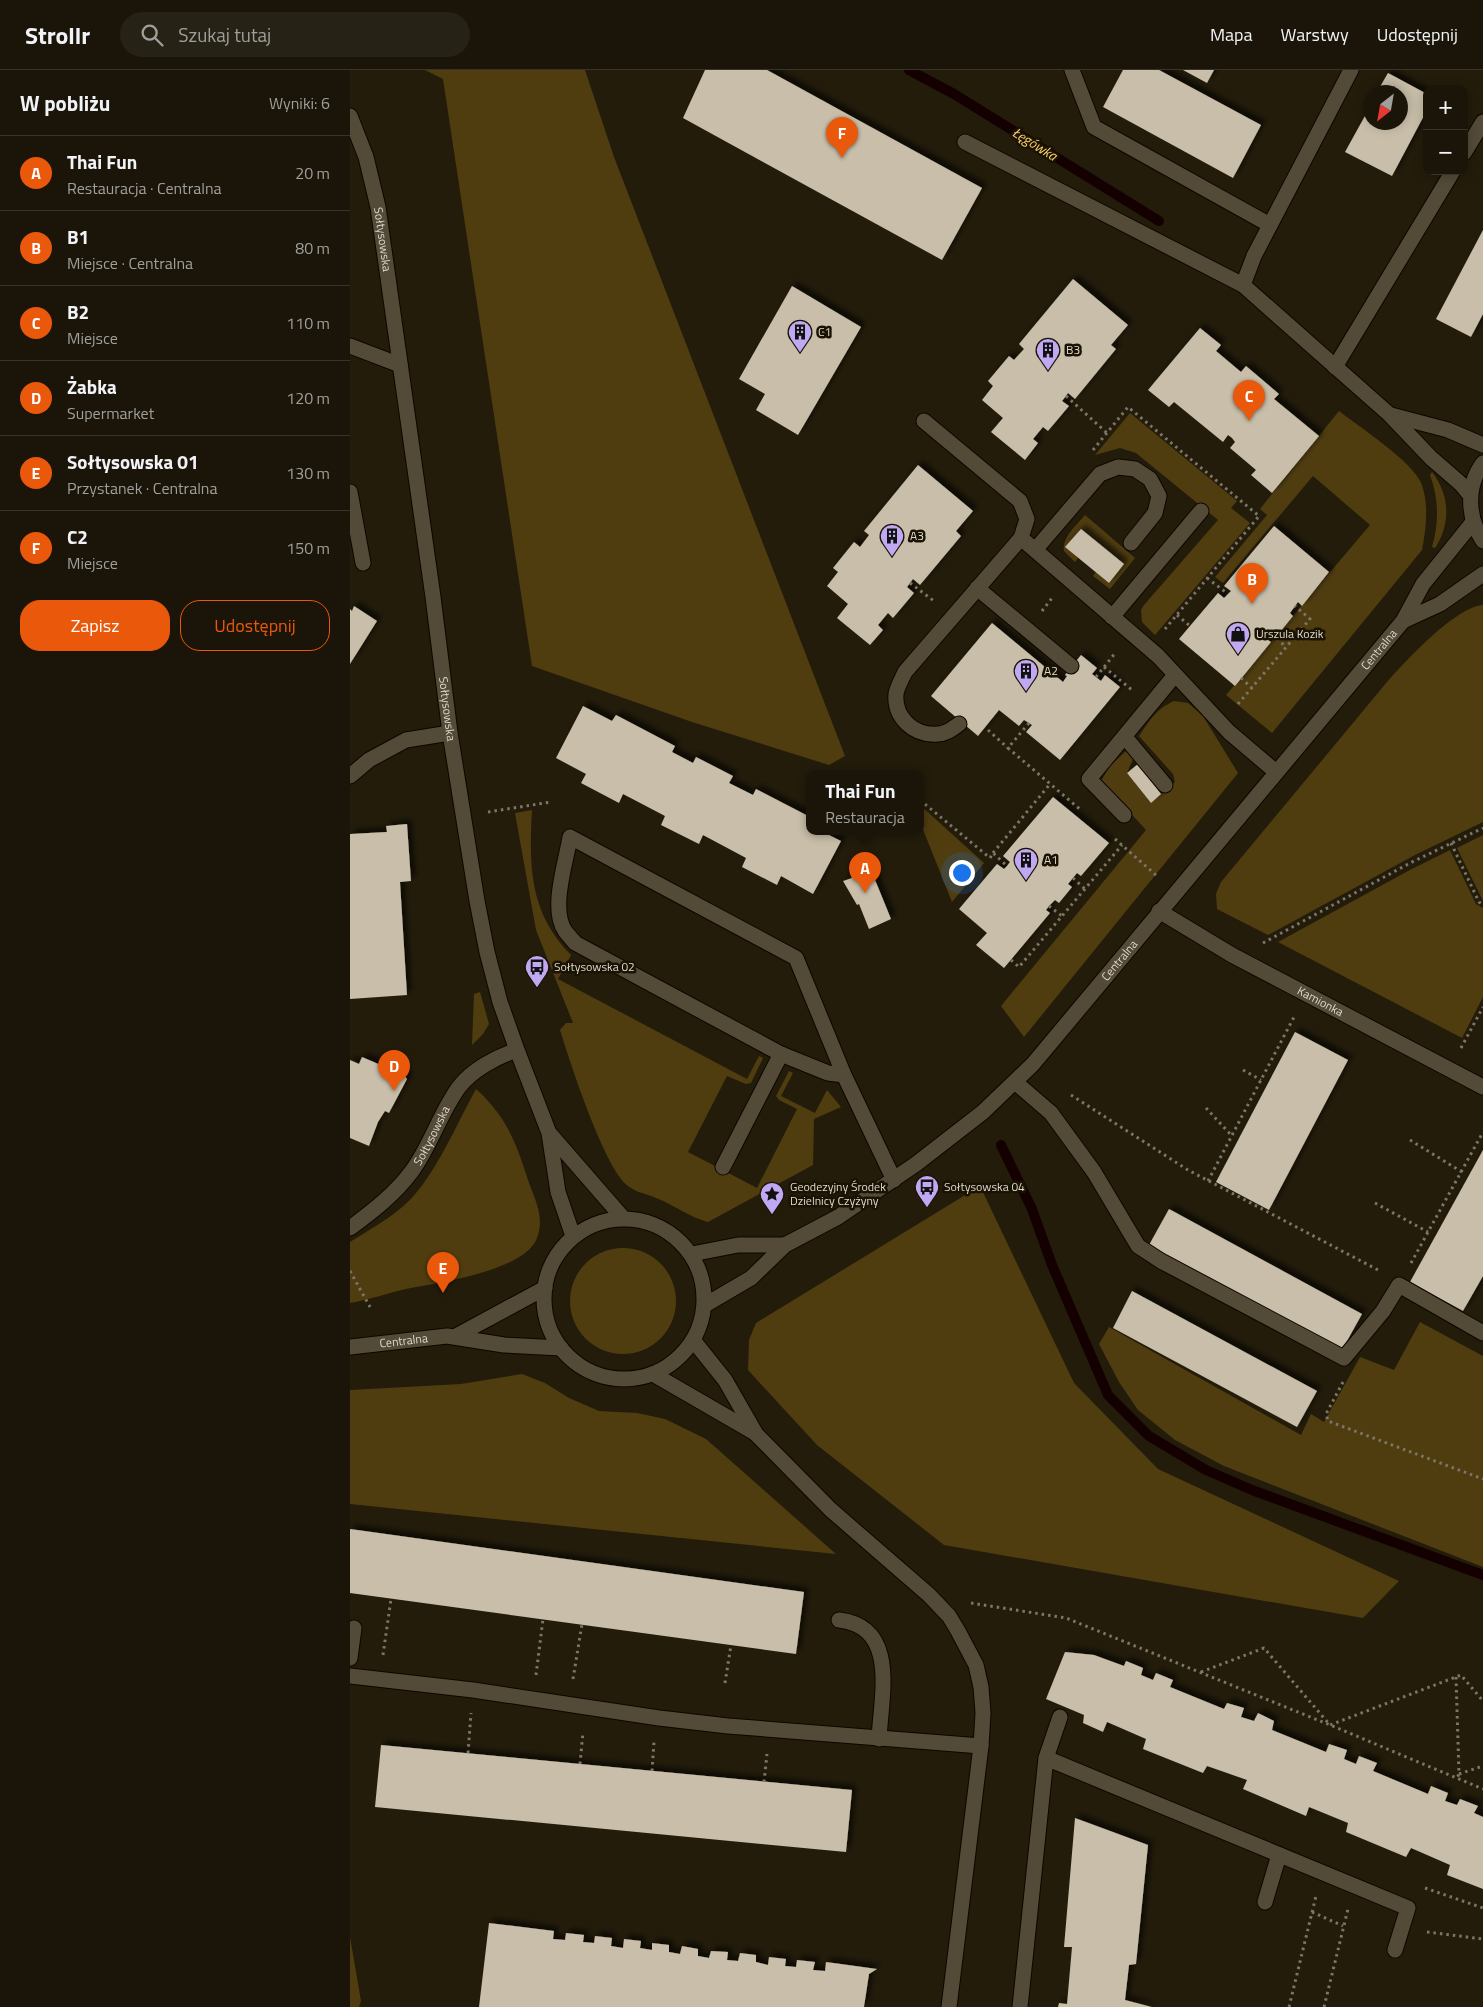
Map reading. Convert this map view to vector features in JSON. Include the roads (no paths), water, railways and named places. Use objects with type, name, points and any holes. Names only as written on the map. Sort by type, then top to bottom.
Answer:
[{"type":"street","points":[[1072,70],[1094,127],[1270,225]]},
{"type":"street","points":[[1243,285],[1254,256],[1351,70]]},
{"type":"street","name":"Sołtysowska","points":[[350,116],[366,157],[378,207],[433,598],[450,734],[487,952],[500,1002],[549,1133],[558,1192],[573,1236]]},
{"type":"street","points":[[1468,146],[1483,122]]},
{"type":"street","points":[[964,142],[1243,285],[1390,415],[1430,458],[1461,484],[1470,495]]},
{"type":"street","points":[[1335,367],[1451,175]]},
{"type":"street","points":[[350,346],[400,365]]},
{"type":"street","points":[[1390,415],[1448,430],[1483,445]]},
{"type":"street","points":[[924,420],[1020,501],[1028,519],[1020,538],[905,672],[896,692],[899,715],[905,723],[920,732],[937,734],[948,731],[958,724]]},
{"type":"street","points":[[1483,463],[1476,473],[1470,495],[1473,522],[1483,541]]},
{"type":"street","points":[[1035,550],[1100,474],[1118,467],[1135,469],[1150,479],[1159,496],[1155,513],[1131,543]]},
{"type":"street","points":[[350,492],[363,563]]},
{"type":"street","points":[[1112,617],[1201,512]]},
{"type":"street","name":"Centralna","points":[[705,1305],[752,1278],[785,1245],[838,1217],[894,1180],[983,1112],[1015,1082],[1048,1047],[1403,621],[1423,584],[1473,522]]},
{"type":"street","points":[[1020,538],[1158,656],[1229,732],[1276,772]]},
{"type":"street","name":"Centralna","points":[[1403,621],[1440,604],[1483,574]]},
{"type":"street","points":[[977,588],[1071,666]]},
{"type":"street","points":[[1124,815],[1089,779],[1175,675]]},
{"type":"street","points":[[350,776],[369,760],[406,740],[450,734]]},
{"type":"street","points":[[1125,737],[1165,785]]},
{"type":"street","points":[[844,1075],[828,1073],[781,1054],[575,942],[564,930],[559,917],[558,904],[570,838],[796,958],[844,1075],[894,1180]]},
{"type":"street","name":"Kamionka","points":[[1160,911],[1232,955],[1483,1087]]},
{"type":"street","name":"Sołtysowska","points":[[350,1228],[380,1205],[397,1189],[412,1170],[424,1152],[459,1086],[488,1063],[504,1054],[517,1050]]},
{"type":"street","points":[[722,1167],[781,1054]]},
{"type":"street","points":[[1015,1082],[1051,1113],[1094,1172],[1138,1246],[1161,1261],[1344,1358],[1382,1311],[1399,1285],[1483,1333]]},
{"type":"street","name":"Sołtysowska","points":[[549,1133],[623,1218]]},
{"type":"street","points":[[623,1218],[650,1222],[673,1234],[692,1254],[703,1279],[705,1305],[699,1331],[685,1353],[664,1370],[640,1379],[613,1379],[587,1371],[566,1355],[550,1333],[544,1307],[545,1280],[556,1256],[573,1236],[597,1223],[623,1218]]},
{"type":"street","name":"Centralna","points":[[692,1254],[738,1245],[785,1245]]},
{"type":"street","name":"Centralna","points":[[456,1336],[545,1288]]},
{"type":"street","name":"Centralna","points":[[350,1347],[456,1336],[504,1345],[542,1345],[561,1348]]},
{"type":"street","points":[[693,1340],[725,1380],[756,1434],[831,1510],[929,1595],[949,1616],[976,1665],[981,1687],[981,1746],[949,2007]]},
{"type":"street","points":[[653,1374],[756,1434]]},
{"type":"street","points":[[839,1620],[852,1621],[863,1627],[874,1638],[882,1657],[879,1739]]},
{"type":"street","points":[[350,1658],[354,1628]]},
{"type":"street","points":[[350,1676],[474,1690],[659,1718],[738,1727],[981,1746]]},
{"type":"street","points":[[1020,2007],[1046,1758],[1060,1716]]},
{"type":"street","points":[[1046,1758],[1408,1908],[1395,1950]]},
{"type":"street","points":[[1265,1902],[1279,1855]]},
{"type":"waterway","name":"Łęgówka","points":[[909,70],[954,94],[1159,221]]},
{"type":"waterway","points":[[1001,1145],[1032,1209],[1052,1265],[1108,1395],[1149,1436],[1206,1470],[1252,1490],[1483,1575]]},
{"type":"place","name":"C2","points":[[842,158]]},
{"type":"place","name":"C1","points":[[800,353]]},
{"type":"place","name":"B3","points":[[1048,371]]},
{"type":"place","name":"B2","points":[[1249,421]]},
{"type":"place","name":"A3","points":[[892,557]]},
{"type":"place","name":"B1","points":[[1252,604]]},
{"type":"place","name":"Urszula Kozik","points":[[1238,655]]},
{"type":"place","name":"A2","points":[[1026,692]]},
{"type":"place","name":"A1","points":[[1026,881]]},
{"type":"place","name":"Thai Fun","points":[[865,893]]},
{"type":"place","name":"Sołtysowska 02","points":[[537,988]]},
{"type":"place","name":"Żabka","points":[[394,1091]]},
{"type":"place","name":"Sołtysowska 04","points":[[927,1208]]},
{"type":"place","name":"Geodezyjny Środek Dzielnicy Czyżyny","points":[[772,1215]]},
{"type":"place","name":"Sołtysowska 01","points":[[443,1293]]}]
